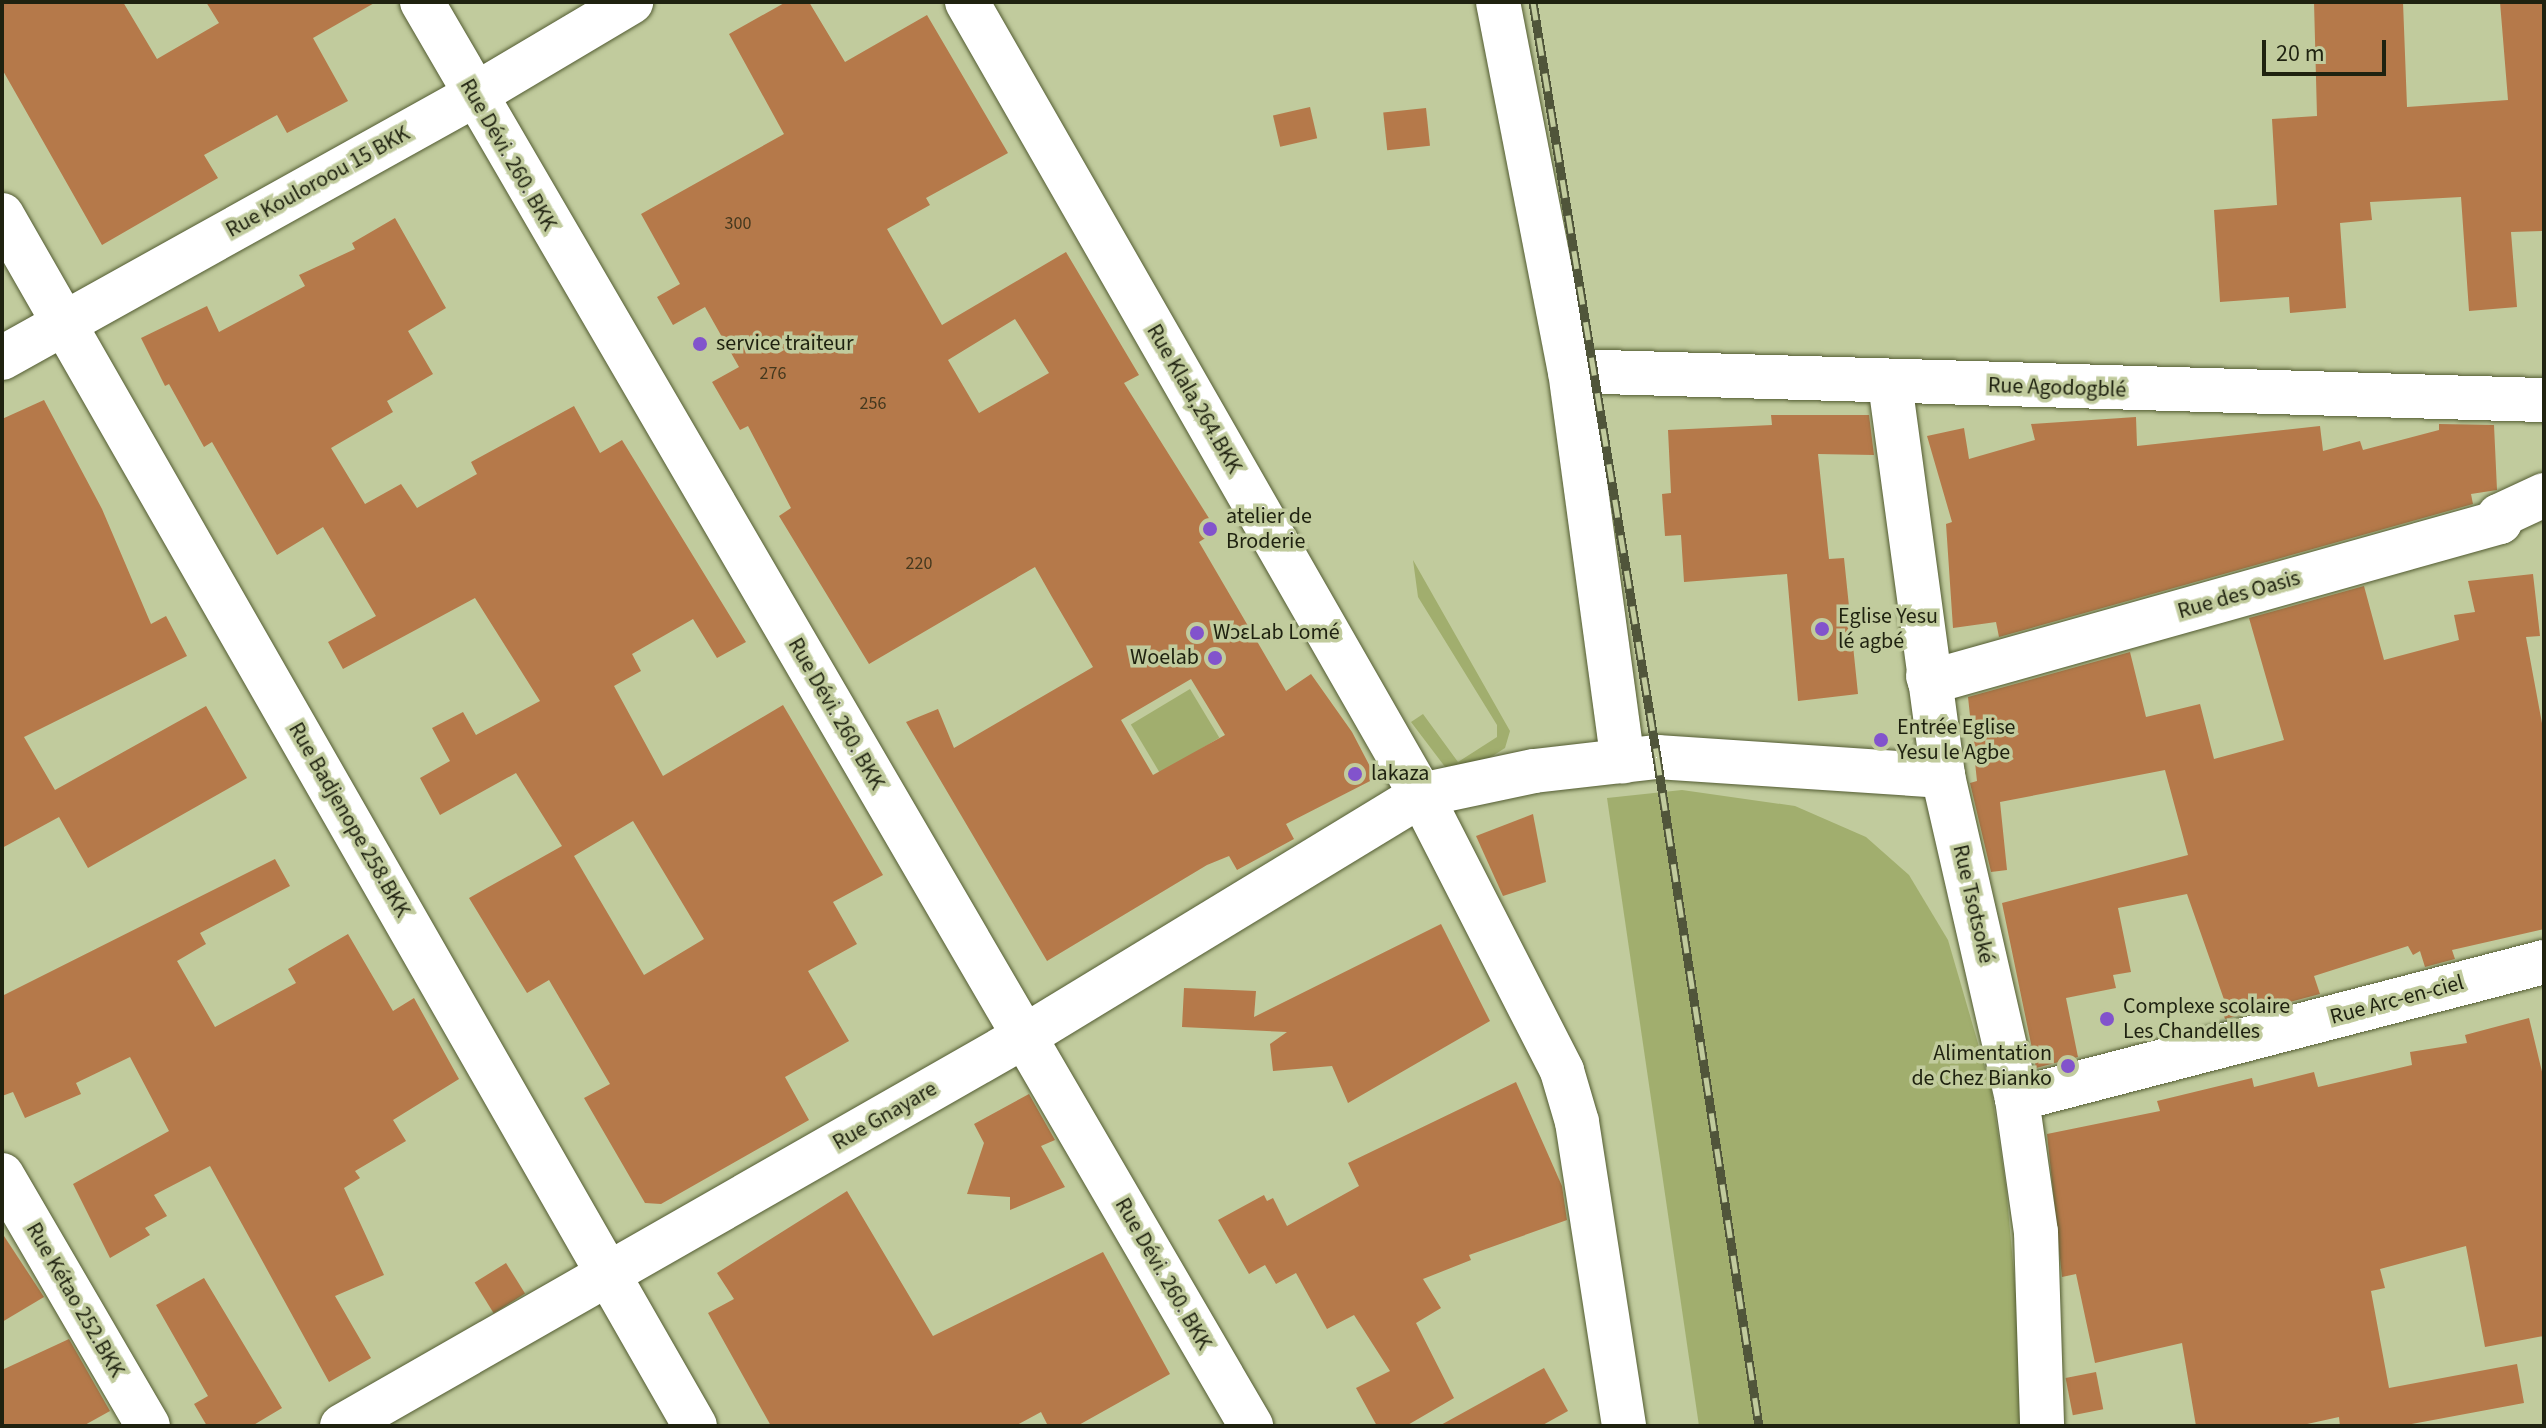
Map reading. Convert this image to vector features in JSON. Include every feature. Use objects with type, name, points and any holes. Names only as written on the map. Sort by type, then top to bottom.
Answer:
[{"type":"street","name":"Rue Dévi. 260. BKK","points":[[422,2],[473,96],[1251,1426]]},
{"type":"street","name":"Rue Kouloroou 15 BKK","points":[[2,358],[473,96],[631,2]]},
{"type":"street","name":"Rue Klala,264.BKK","points":[[967,2],[1421,795],[1562,1071],[1577,1122],[1624,1426]]},
{"type":"street","points":[[1498,2],[1570,371],[1623,761],[1712,757],[1943,776]]},
{"type":"street","name":"Rue Badjenope 258.BKK","points":[[2,215],[695,1426]]},
{"type":"street","name":"Rue Agodogblé","points":[[1570,371],[1890,383],[2544,400]]},
{"type":"street","name":"Rue Tsotsoké","points":[[1890,383],[1943,776],[2017,1099],[2036,1232],[2042,1426]]},
{"type":"street","name":"Rue des Oasis","points":[[1928,676],[1930,682],[2500,522],[2499,516],[2544,495]]},
{"type":"street","name":"Rue Gnayare","points":[[342,1426],[1025,1036],[1421,795],[1534,771],[1623,761]]},
{"type":"street","name":"Rue Arc-en-ciel","points":[[2017,1099],[2544,962]]},
{"type":"street","name":"Rue Kétao 252.BKK","points":[[2,1175],[148,1426]]},
{"type":"green space","points":[[1413,560],[1510,731],[1505,748],[1455,780],[1411,722],[1423,714],[1458,762],[1497,737],[1497,725],[1418,597]]},
{"type":"green space","points":[[1190,689],[1219,738],[1160,773],[1131,725]]},
{"type":"green space","points":[[1682,790],[1795,806],[1866,837],[1909,875],[1948,940],[1991,1088],[2006,1187],[2028,1426],[1699,1426],[1607,798]]},
{"type":"building","points":[[2,2],[123,2],[157,59],[219,23],[206,2],[376,2],[313,38],[348,101],[287,133],[277,115],[204,155],[218,178],[102,245],[2,69]]},
{"type":"building","points":[[786,2],[809,2],[845,62],[927,15],[1008,153],[926,198],[930,205],[887,229],[942,325],[1066,252],[1139,375],[1124,383],[1217,531],[1199,542],[1286,691],[1311,674],[1352,732],[1376,778],[1286,824],[1294,839],[1237,870],[1229,856],[1207,865],[1047,961],[906,722],[938,709],[954,748],[1093,667],[1035,567],[869,664],[779,516],[791,508],[748,426],[740,430],[712,382],[739,367],[705,307],[673,325],[657,297],[680,284],[641,214],[784,134],[729,34]],"holes":[[[1015,319],[1049,373],[979,413],[948,360]],[[1191,679],[1225,735],[1153,775],[1121,720]]]},
{"type":"building","points":[[2314,2],[2403,2],[2407,107],[2508,100],[2500,2],[2544,2],[2544,231],[2511,232],[2517,307],[2469,311],[2461,197],[2370,202],[2372,220],[2340,223],[2346,308],[2290,313],[2289,297],[2220,302],[2214,210],[2277,205],[2272,119],[2317,116]]},
{"type":"building","points":[[1310,107],[1317,138],[1280,147],[1273,116]]},
{"type":"building","points":[[1426,108],[1430,146],[1387,150],[1383,112]]},
{"type":"building","points":[[395,218],[446,308],[408,331],[433,374],[387,401],[393,412],[331,448],[365,504],[401,484],[417,508],[477,474],[471,462],[574,406],[600,453],[622,440],[746,642],[717,658],[693,619],[632,654],[641,671],[614,686],[663,776],[783,705],[883,875],[833,902],[857,944],[808,971],[849,1041],[785,1077],[809,1120],[661,1204],[645,1203],[584,1098],[610,1084],[549,980],[527,993],[469,898],[562,846],[516,773],[440,815],[420,778],[450,761],[432,728],[463,712],[476,735],[540,701],[475,598],[343,669],[328,642],[376,616],[323,527],[277,555],[212,442],[204,447],[169,384],[165,386],[141,338],[207,306],[219,332],[305,286],[299,275],[355,249],[352,243]],"holes":[[[633,821],[704,939],[644,975],[574,856]]]},
{"type":"building","points":[[44,400],[102,509],[151,624],[166,616],[187,656],[24,737],[55,790],[206,706],[247,778],[88,868],[59,817],[2,848],[2,419]]},
{"type":"building","points":[[1771,415],[1869,415],[1874,455],[1818,454],[1829,559],[1844,558],[1858,694],[1798,701],[1787,574],[1684,582],[1681,535],[1665,536],[1662,494],[1671,493],[1668,430],[1772,425]]},
{"type":"building","points":[[2136,417],[2137,446],[2320,426],[2323,451],[2360,441],[2363,450],[2439,430],[2439,424],[2494,425],[2497,490],[2471,494],[2473,504],[1999,637],[1996,622],[1953,628],[1946,524],[1952,522],[1927,436],[1964,428],[1969,459],[2035,440],[2031,424]]},
{"type":"building","points":[[2533,574],[2540,636],[2526,637],[2544,734],[2544,929],[2452,950],[2455,959],[2425,967],[2420,951],[2413,955],[2408,946],[2314,976],[2320,994],[2225,1019],[2222,1010],[2227,1008],[2187,894],[2118,908],[2131,972],[2113,975],[2116,988],[2066,998],[2078,1057],[2036,1068],[2002,903],[2188,855],[2165,770],[2000,802],[2007,870],[1991,872],[1970,783],[1977,781],[1968,697],[2130,652],[2146,717],[2200,704],[2214,759],[2284,740],[2249,618],[2364,586],[2384,660],[2459,640],[2454,615],[2475,612],[2468,581]]},
{"type":"building","points":[[1533,814],[1546,882],[1503,896],[1476,836]]},
{"type":"building","points":[[275,859],[290,886],[200,933],[206,944],[177,961],[215,1027],[296,983],[288,969],[348,934],[393,1011],[414,998],[459,1079],[393,1120],[406,1141],[355,1171],[360,1178],[344,1188],[384,1275],[335,1296],[371,1358],[329,1382],[210,1166],[154,1195],[167,1216],[145,1228],[150,1235],[110,1258],[73,1184],[169,1131],[130,1057],[76,1083],[81,1094],[25,1118],[13,1092],[2,1096],[2,996]]},
{"type":"building","points":[[1441,924],[1490,1021],[1348,1103],[1332,1066],[1273,1071],[1270,1044],[1287,1032],[1182,1027],[1184,988],[1256,991],[1254,1017]]},
{"type":"building","points":[[2529,1018],[2544,1080],[2544,1336],[2485,1347],[2466,1246],[2380,1269],[2385,1288],[2371,1291],[2389,1388],[2517,1364],[2524,1403],[2401,1426],[2340,1426],[2339,1417],[2298,1426],[2196,1426],[2182,1343],[2095,1363],[2076,1274],[2062,1277],[2047,1134],[2160,1111],[2157,1101],[2252,1078],[2254,1087],[2314,1072],[2318,1087],[2412,1065],[2410,1052],[2467,1043],[2465,1035]]},
{"type":"building","points":[[1516,1082],[1562,1186],[1567,1220],[1469,1255],[1471,1260],[1423,1279],[1441,1308],[1416,1323],[1454,1398],[1406,1426],[1377,1426],[1356,1388],[1390,1371],[1354,1315],[1327,1329],[1296,1273],[1276,1284],[1265,1265],[1249,1274],[1218,1220],[1264,1195],[1267,1201],[1273,1198],[1287,1226],[1359,1186],[1348,1163]]},
{"type":"building","points":[[1029,1094],[1055,1140],[1041,1146],[1065,1187],[1010,1210],[1010,1197],[967,1194],[984,1143],[974,1124]]},
{"type":"building","points":[[847,1191],[933,1336],[1103,1252],[1170,1374],[1077,1426],[1048,1426],[1041,1412],[1015,1426],[771,1426],[708,1313],[734,1299],[717,1273]]},
{"type":"building","points":[[2,1233],[44,1297],[2,1322]]},
{"type":"building","points":[[506,1263],[525,1294],[494,1313],[475,1283]]},
{"type":"building","points":[[204,1278],[282,1408],[252,1426],[207,1426],[194,1404],[208,1396],[156,1305]]},
{"type":"building","points":[[69,1339],[110,1411],[83,1426],[2,1426],[2,1370]]},
{"type":"building","points":[[1544,1368],[1568,1411],[1541,1426],[1439,1426]]},
{"type":"building","points":[[2096,1372],[2103,1409],[2073,1415],[2066,1378]]},
{"type":"railway","points":[[1533,2],[1657,757],[1759,1426]]},
{"type":"place","name":"service traiteur","points":[[700,344]]},
{"type":"place","name":"atelier de Broderie","points":[[1210,529]]},
{"type":"place","name":"Eglise Yesu lé agbé","points":[[1822,629]]},
{"type":"place","name":"WɔɛLab Lomé","points":[[1197,633]]},
{"type":"place","name":"Woelab","points":[[1215,658]]},
{"type":"place","name":"Entrée Eglise Yesu le Agbe","points":[[1881,740]]},
{"type":"place","name":"lakaza","points":[[1355,774]]},
{"type":"place","name":"Complexe scolaire Les Chandelles","points":[[2107,1019]]},
{"type":"place","name":"Alimentation de Chez Bianko","points":[[2068,1066]]}]
